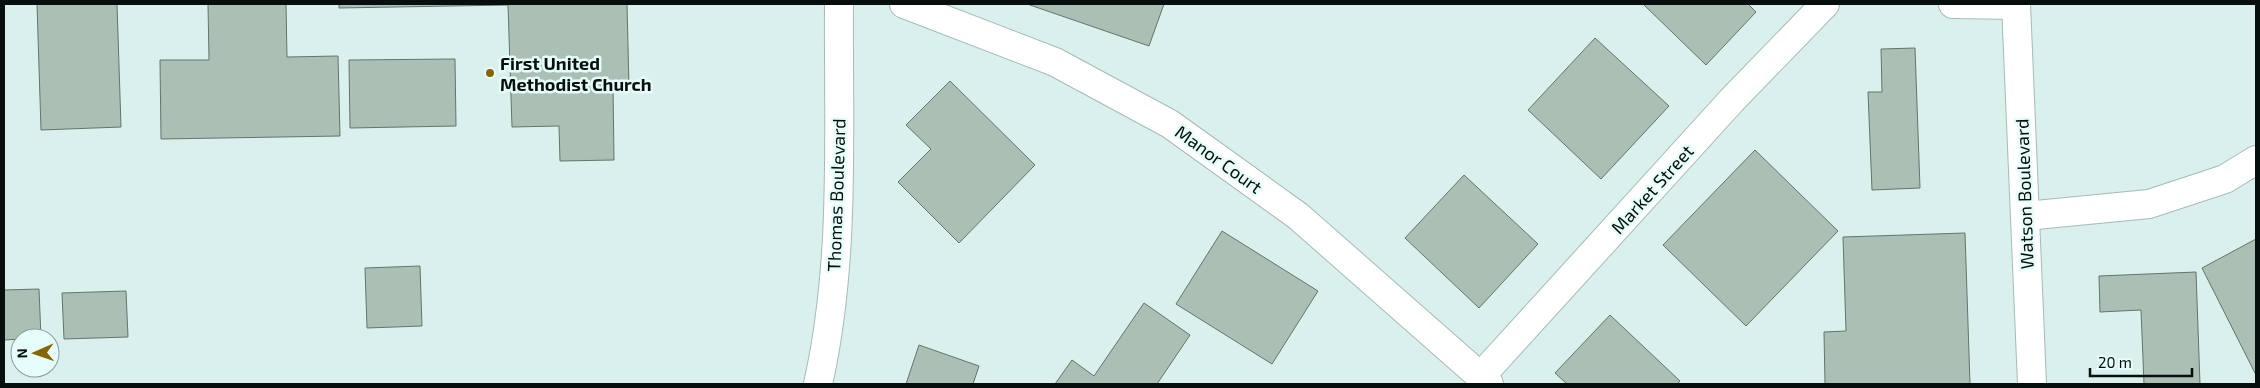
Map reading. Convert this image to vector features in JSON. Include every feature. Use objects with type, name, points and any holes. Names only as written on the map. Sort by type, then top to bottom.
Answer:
[{"type":"street","name":"Thomas Boulevard","points":[[818,384],[827,343],[838,220],[839,4]]},
{"type":"street","name":"Manor Court","points":[[904,4],[1055,62],[1170,124],[1298,216],[1485,380]]},
{"type":"street","name":"Market Street","points":[[1485,380],[1732,100],[1825,4]]},
{"type":"street","points":[[1952,4],[2016,4]]},
{"type":"street","name":"Watson Boulevard","points":[[2016,4],[2032,384]]},
{"type":"street","points":[[2025,216],[2149,204],[2225,179],[2256,160]]},
{"type":"building","points":[[37,4],[117,4],[121,127],[41,130]]},
{"type":"building","points":[[208,4],[286,4],[287,57],[338,56],[340,136],[161,139],[160,60],[209,60]]},
{"type":"building","points":[[339,4],[627,4],[629,87],[613,87],[614,160],[560,161],[559,126],[512,127],[508,5],[339,8]]},
{"type":"building","points":[[1027,4],[1164,4],[1149,46]]},
{"type":"building","points":[[1643,4],[1748,4],[1756,12],[1706,65]]},
{"type":"building","points":[[1595,38],[1669,106],[1601,179],[1528,110]]},
{"type":"building","points":[[1915,48],[1920,188],[1872,190],[1868,92],[1882,92],[1881,49]]},
{"type":"building","points":[[455,59],[456,126],[350,128],[349,60]]},
{"type":"building","points":[[950,81],[1035,165],[959,243],[898,182],[931,149],[906,125]]},
{"type":"building","points":[[1755,150],[1838,231],[1746,326],[1663,245]]},
{"type":"building","points":[[1464,175],[1538,244],[1479,308],[1405,238]]},
{"type":"building","points":[[1222,231],[1318,291],[1272,364],[1176,304]]},
{"type":"building","points":[[1965,233],[1970,384],[1825,384],[1824,332],[1846,331],[1843,237]]},
{"type":"building","points":[[2256,239],[2256,375],[2202,268]]},
{"type":"building","points":[[420,266],[422,326],[367,328],[365,268]]},
{"type":"building","points":[[2196,272],[2200,384],[2144,384],[2141,310],[2100,312],[2099,276]]},
{"type":"building","points":[[39,289],[41,328],[10,328],[10,340],[4,340],[4,290]]},
{"type":"building","points":[[126,291],[128,337],[64,339],[62,293]]},
{"type":"building","points":[[1144,303],[1190,335],[1157,384],[1055,384],[1072,360],[1094,376]]},
{"type":"building","points":[[1610,315],[1680,381],[1677,384],[1567,384],[1555,373]]},
{"type":"building","points":[[919,345],[979,366],[973,384],[906,384]]},
{"type":"place","name":"First United Methodist Church","points":[[490,73]]}]
